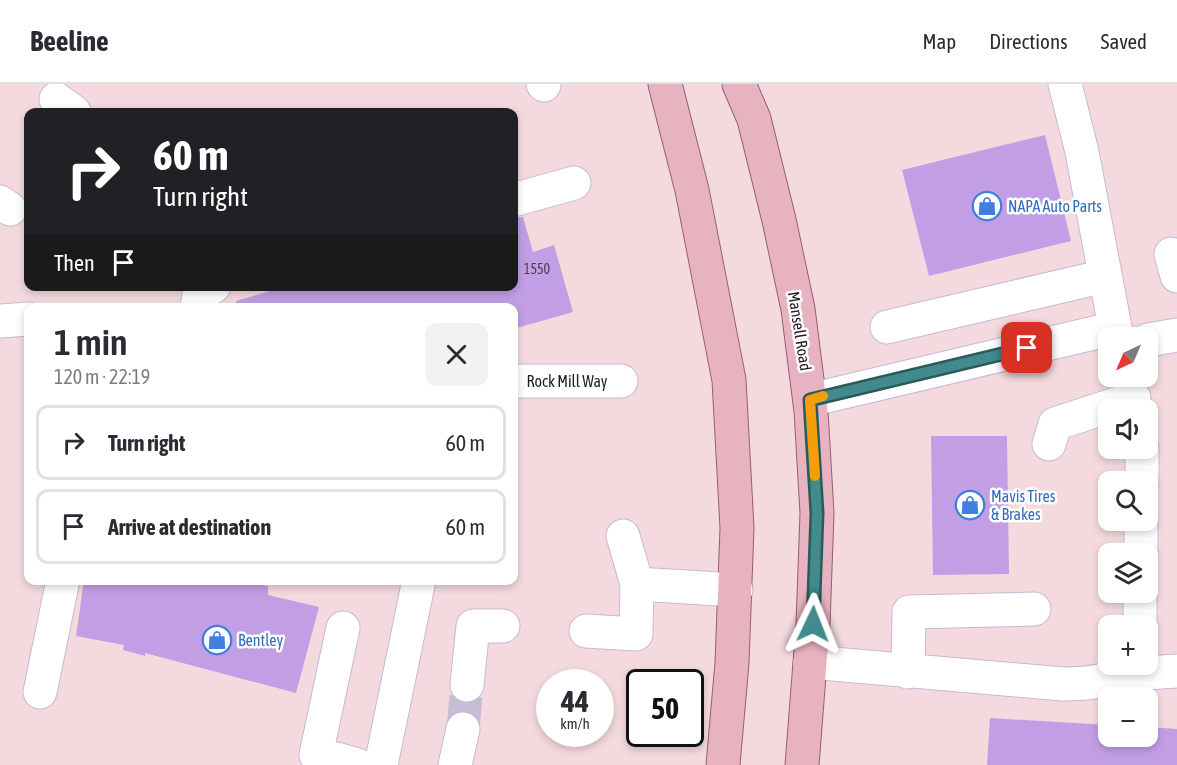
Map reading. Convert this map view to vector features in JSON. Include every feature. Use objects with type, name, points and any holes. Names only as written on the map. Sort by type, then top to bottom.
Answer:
[{"type":"main road","points":[[665,84],[692,190],[729,380],[737,528],[732,663],[723,765]]},
{"type":"main road","name":"Mansell Road","points":[[739,84],[754,119],[779,220],[798,309],[810,400],[817,513],[810,662],[802,765]]},
{"type":"lane","points":[[1065,84],[1082,152],[1115,327]]},
{"type":"lane","points":[[518,199],[574,183]]},
{"type":"lane","points":[[887,327],[1105,276]]},
{"type":"lane","points":[[198,303],[199,295],[206,291]]},
{"type":"lane","points":[[0,321],[24,319]]},
{"type":"lane","points":[[1158,338],[1177,335]]},
{"type":"lane","points":[[810,400],[1098,337]]},
{"type":"lane","name":"Rock Mill Way","points":[[518,381],[621,381]]},
{"type":"lane","points":[[1049,444],[1054,424],[1133,395]]},
{"type":"lane","points":[[586,631],[636,634],[638,584],[623,536]]},
{"type":"lane","points":[[638,584],[736,590]]},
{"type":"lane","points":[[40,692],[62,585]]},
{"type":"lane","points":[[362,761],[417,585]]},
{"type":"lane","points":[[908,672],[909,612],[1034,609]]},
{"type":"lane","points":[[467,685],[473,626],[503,626]]},
{"type":"lane","points":[[343,628],[362,761]]},
{"type":"lane","points":[[810,662],[1063,684],[1089,683],[1111,675]]},
{"type":"lane","points":[[1158,671],[1177,671]]},
{"type":"lane","points":[[455,765],[463,729]]},
{"type":"shaded area","points":[[0,84],[1177,84],[1177,765],[0,765]]},
{"type":"building","name":"NAPA Auto Parts","points":[[1045,135],[1071,241],[929,276],[902,170]]},
{"type":"building","points":[[523,217],[533,252],[554,245],[573,312],[518,328],[518,303],[236,303],[236,301],[271,291],[518,291],[518,218]]},
{"type":"building","name":"Mavis Tires & Brakes","points":[[931,436],[1007,436],[1009,574],[933,575]]},
{"type":"building","name":"Bentley","points":[[83,585],[261,585],[268,586],[268,595],[319,607],[296,693],[145,653],[145,656],[123,650],[124,645],[76,636]]},
{"type":"building","points":[[990,718],[1098,724],[1098,747],[1158,747],[1158,728],[1177,729],[1177,765],[987,765]]},
{"type":"tunnel","points":[[463,729],[467,685]]},
{"type":"slow traffic","points":[[815,476],[810,400],[823,396]]},
{"type":"place","name":"NAPA Auto Parts","points":[[987,206]]},
{"type":"place","name":"Mavis Tires & Brakes","points":[[970,505]]},
{"type":"place","name":"Bentley","points":[[217,640]]},
{"type":"route","points":[[813,624],[817,513],[810,400],[1027,348]]}]
